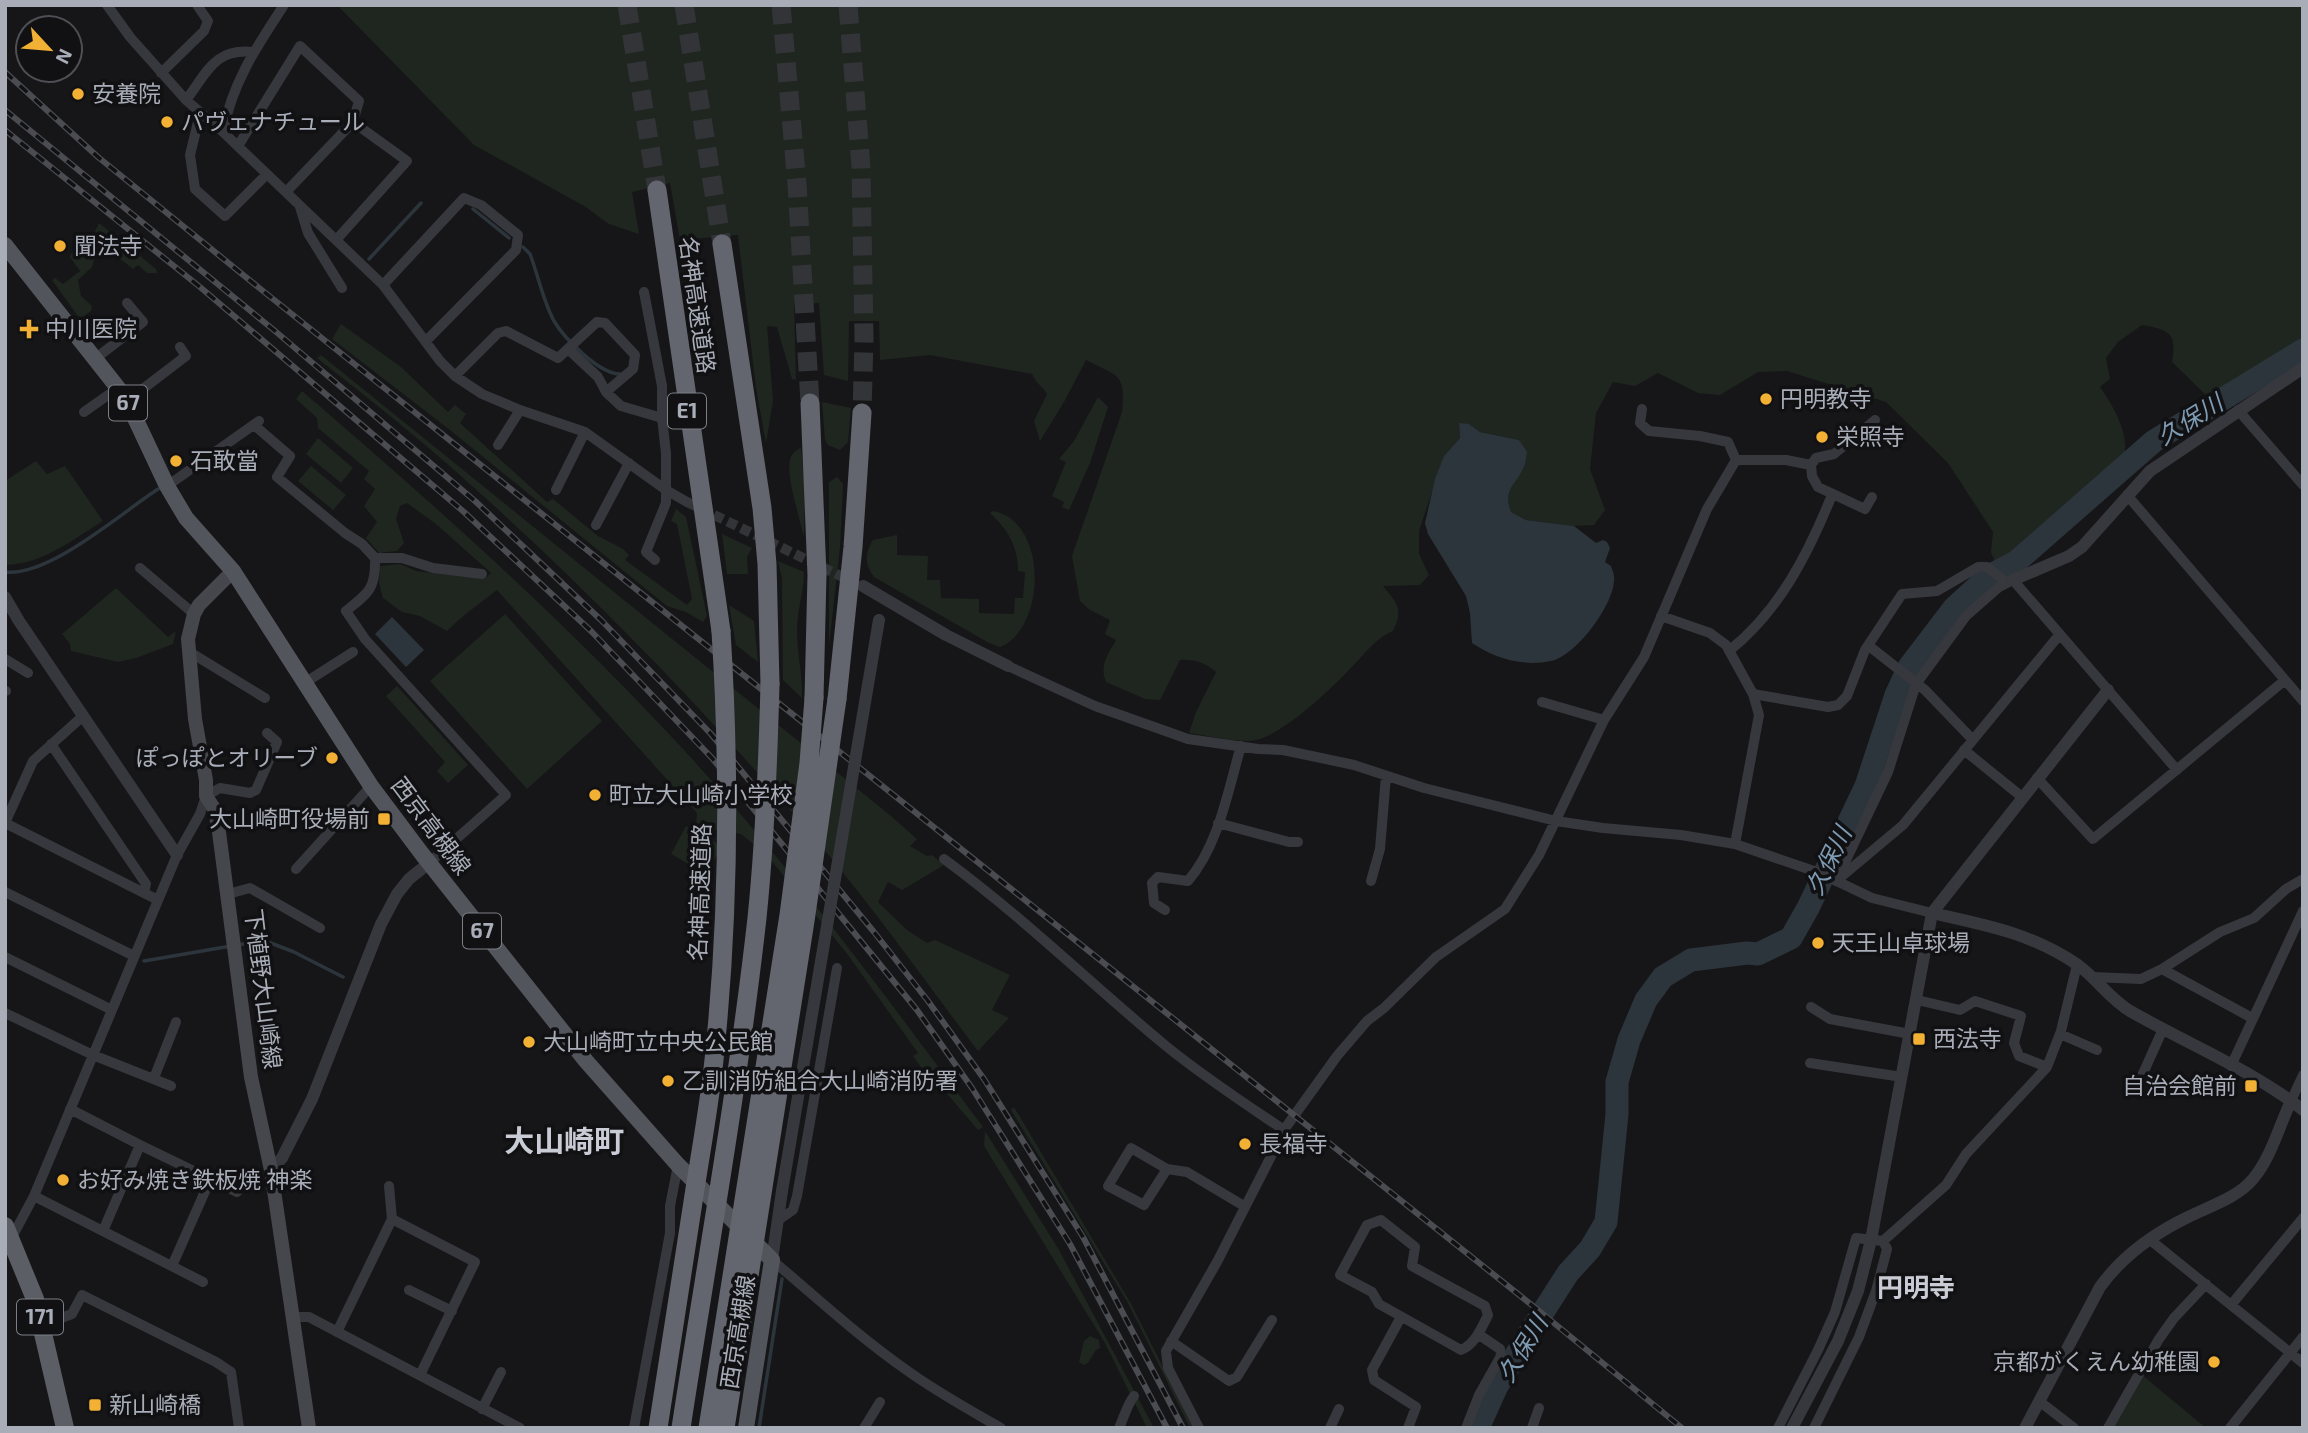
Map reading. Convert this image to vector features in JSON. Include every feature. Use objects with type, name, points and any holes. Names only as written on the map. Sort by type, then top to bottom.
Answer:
[{"type":"highway","name":"名神高速道路","points":[[657,190],[721,631],[728,771],[725,920],[714,1063],[658,1428]]},
{"type":"highway","name":"名神高速道路","points":[[681,1428],[737,1066],[755,930],[768,766],[770,684],[767,564],[762,508],[722,244]]},
{"type":"highway","points":[[708,1428],[793,888],[809,763],[814,698],[817,575],[810,403]]},
{"type":"highway","points":[[724,1428],[807,908],[837,699],[853,547],[862,413]]},
{"type":"highway","name":"171","points":[[8,1232],[26,1273],[42,1325],[65,1428]]},
{"type":"main road","name":"西京高槻線","points":[[5,245],[123,394],[167,486],[186,518],[233,571],[371,786],[429,863],[586,1061],[678,1164],[772,1260],[746,1428]]},
{"type":"main road","name":"下植野大山崎線","points":[[233,571],[212,591],[194,614],[188,651],[206,796],[215,810],[251,1077],[271,1170],[309,1428]]},
{"type":"street","points":[[107,5],[186,100],[383,285],[456,376],[482,394],[585,432],[687,502]]},
{"type":"street","points":[[161,73],[204,31],[208,20],[197,5]]},
{"type":"street","points":[[223,132],[236,82],[284,5]]},
{"type":"street","points":[[237,146],[300,46],[359,102],[353,122],[286,192]]},
{"type":"street","points":[[186,100],[223,55],[237,50],[253,52]]},
{"type":"street","points":[[200,114],[190,155],[195,189],[225,216],[267,174]]},
{"type":"street","points":[[337,239],[407,161],[353,122]]},
{"type":"street","points":[[383,285],[464,198],[481,205],[518,235],[516,250],[426,341]]},
{"type":"street","points":[[299,204],[308,233],[342,288]]},
{"type":"street","points":[[644,292],[662,386],[666,453],[666,503],[646,552],[655,560]]},
{"type":"street","points":[[96,358],[143,322],[127,303]]},
{"type":"street","points":[[456,376],[498,333],[506,331],[558,358],[597,322],[605,323],[635,355],[633,369],[607,393]]},
{"type":"street","points":[[84,412],[123,394],[187,356],[180,347]]},
{"type":"street","points":[[568,349],[598,377],[607,393],[621,406],[662,418]]},
{"type":"street","points":[[1828,877],[1888,772],[1909,678],[2003,577],[2069,556],[2082,547],[2150,471],[2303,369]]},
{"type":"street","points":[[1642,409],[1640,423],[1649,430],[1728,442],[1736,460]]},
{"type":"street","points":[[498,445],[520,410]]},
{"type":"street","points":[[2238,410],[2303,485]]},
{"type":"street","points":[[1872,496],[1865,509],[1832,495],[1818,487],[1812,477],[1811,465],[1816,458],[1834,454],[1875,420]]},
{"type":"street","points":[[167,486],[257,423],[290,456],[277,477],[362,544],[375,558],[373,585],[368,593],[346,611],[365,639],[506,795],[409,879],[397,894],[381,923],[312,1099],[282,1158],[271,1170]]},
{"type":"street","points":[[556,490],[585,432]]},
{"type":"street","points":[[1736,460],[1786,460],[1811,465]]},
{"type":"street","points":[[1199,1428],[1168,1368],[1165,1356],[1285,1129],[1337,1055],[1367,1021],[1436,957],[1505,909],[1539,855],[1604,720],[1644,657],[1707,509],[1736,460]]},
{"type":"street","points":[[596,525],[629,463]]},
{"type":"street","points":[[1729,651],[1772,610],[1799,568],[1832,495]]},
{"type":"street","points":[[2127,495],[2303,701]]},
{"type":"street","points":[[375,558],[402,558],[433,568],[482,574]]},
{"type":"street","points":[[1753,694],[1828,707],[1838,705],[1847,696],[1869,646],[1902,594],[1937,591],[1978,567],[1987,567],[2003,577],[2060,634],[2177,769]]},
{"type":"street","points":[[140,568],[194,614]]},
{"type":"street","points":[[863,586],[946,635],[1053,688],[1126,719],[1188,739],[1283,750],[1354,765],[1511,811],[1556,821],[1735,844],[1828,877],[1872,898],[2015,932],[2046,946],[2077,965],[2127,1009],[2231,1066],[2303,1110]]},
{"type":"street","points":[[5,597],[177,855]]},
{"type":"street","points":[[883,598],[772,1260],[855,1331],[904,1368],[1001,1428]]},
{"type":"street","points":[[1661,616],[1710,633],[1729,651],[1753,694],[1759,715],[1735,844]]},
{"type":"street","points":[[1828,877],[1903,825],[2060,634]]},
{"type":"street","points":[[1869,646],[1909,678],[1973,740]]},
{"type":"street","points":[[188,651],[265,698]]},
{"type":"street","points":[[306,682],[353,652]]},
{"type":"street","points":[[5,659],[28,673]]},
{"type":"street","points":[[2037,778],[2093,839],[2285,680]]},
{"type":"street","points":[[1793,1428],[1838,1341],[1877,1240],[1902,1077],[1932,913],[2108,690]]},
{"type":"street","points":[[1542,702],[1604,720]]},
{"type":"street","points":[[83,716],[33,761],[5,823],[158,900]]},
{"type":"street","points":[[8,1232],[34,1196],[177,855],[200,814],[206,796],[220,788],[250,793],[256,790],[277,742],[267,733]]},
{"type":"street","points":[[51,744],[146,884],[144,892]]},
{"type":"street","points":[[1165,910],[1154,903],[1152,883],[1158,877],[1188,881],[1205,856],[1241,746]]},
{"type":"street","points":[[1964,750],[2022,797]]},
{"type":"street","points":[[1371,881],[1380,849],[1386,776]]},
{"type":"street","points":[[296,869],[371,786]]},
{"type":"street","points":[[1218,823],[1298,842]]},
{"type":"street","points":[[944,859],[1031,927],[1174,1052],[1234,1098],[1285,1129]]},
{"type":"street","points":[[2093,977],[2141,979],[2162,969],[2220,932],[2254,918],[2286,889],[2303,879]]},
{"type":"street","points":[[228,894],[250,888],[320,928]]},
{"type":"street","points":[[5,892],[135,956]]},
{"type":"street","points":[[2231,1066],[2303,911]]},
{"type":"street","points":[[2291,936],[2303,941]]},
{"type":"street","points":[[5,957],[112,1010]]},
{"type":"street","points":[[1877,1240],[1946,1185],[1966,1154],[2047,1067],[2060,1034],[2077,965]]},
{"type":"street","points":[[777,1221],[793,1210],[797,1196],[837,968]]},
{"type":"street","points":[[2162,969],[2252,1018]]},
{"type":"street","points":[[1917,1000],[1961,1010],[1975,1000],[2021,1016],[2014,1044],[2019,1056],[2047,1067]]},
{"type":"street","points":[[1811,1007],[1830,1019],[1910,1034]]},
{"type":"street","points":[[5,1013],[93,1055],[170,1086]]},
{"type":"street","points":[[154,1078],[176,1022]]},
{"type":"street","points":[[2137,1089],[2163,1029]]},
{"type":"street","points":[[2060,1034],[2097,1050]]},
{"type":"street","points":[[1810,1063],[1902,1077]]},
{"type":"street","points":[[2025,1428],[2100,1287],[2116,1266],[2149,1239],[2236,1194],[2253,1180],[2266,1158],[2303,1075]]},
{"type":"street","points":[[70,1108],[140,1146],[237,1192]]},
{"type":"street","points":[[103,1231],[140,1146]]},
{"type":"street","points":[[1167,1169],[1144,1205],[1108,1186],[1131,1148],[1167,1169],[1187,1172],[1244,1206]]},
{"type":"street","points":[[634,1428],[670,1233],[670,1206],[678,1164]]},
{"type":"street","points":[[172,1266],[210,1180]]},
{"type":"street","points":[[337,1332],[392,1219],[389,1186]]},
{"type":"street","points":[[34,1196],[203,1282]]},
{"type":"street","points":[[2231,1305],[2303,1218]]},
{"type":"street","points":[[392,1219],[475,1262],[420,1375]]},
{"type":"street","points":[[1381,1220],[1416,1247],[1412,1266],[1485,1306],[1488,1315],[1478,1334],[1469,1347],[1461,1350],[1380,1304],[1372,1292],[1340,1275],[1367,1225],[1381,1220]]},
{"type":"street","points":[[1777,1428],[1835,1312],[1856,1238],[1877,1240],[1887,1250],[1876,1291],[1859,1337],[1814,1428]]},
{"type":"street","points":[[2149,1239],[2303,1363]]},
{"type":"street","points":[[2108,1428],[2159,1339],[2174,1318],[2206,1284]]},
{"type":"street","points":[[409,1290],[452,1311]]},
{"type":"street","points":[[42,1325],[72,1314],[82,1295],[216,1362],[231,1372],[239,1428]]},
{"type":"street","points":[[292,1317],[309,1317],[520,1428]]},
{"type":"street","points":[[1401,1317],[1372,1370],[1374,1380],[1416,1407],[1408,1428]]},
{"type":"street","points":[[1171,1341],[1228,1381],[1237,1377],[1272,1320]]},
{"type":"street","points":[[1466,1428],[1479,1395],[1501,1356],[1500,1349],[1478,1334]]},
{"type":"street","points":[[2230,1428],[2303,1337]]},
{"type":"street","points":[[482,1409],[501,1372]]},
{"type":"street","points":[[1119,1428],[1134,1396]]},
{"type":"street","points":[[2039,1401],[2074,1428]]},
{"type":"street","points":[[864,1428],[880,1402]]},
{"type":"street","points":[[1532,1428],[1539,1408]]},
{"type":"street","points":[[1330,1428],[1339,1409]]},
{"type":"shaded area","points":[[337,5],[2303,5],[2303,351],[2212,401],[2172,362],[2172,339],[2165,331],[2142,325],[2118,342],[2106,358],[2110,379],[2100,387],[2114,409],[2124,434],[2125,451],[2121,467],[2112,484],[2084,518],[2048,545],[2013,562],[1994,560],[1991,552],[1993,532],[1948,463],[1886,402],[1787,371],[1758,372],[1720,395],[1698,393],[1658,373],[1635,386],[1613,382],[1596,413],[1590,469],[1605,510],[1594,525],[1574,526],[1526,520],[1511,512],[1508,499],[1510,489],[1524,468],[1519,440],[1480,432],[1469,424],[1459,424],[1460,438],[1444,456],[1419,531],[1419,554],[1429,575],[1420,585],[1383,586],[1397,607],[1398,617],[1393,631],[1375,643],[1341,679],[1307,709],[1271,734],[1253,741],[1244,741],[1189,733],[1216,672],[1200,662],[1180,660],[1160,700],[1145,699],[1106,682],[1104,665],[1116,640],[1105,634],[1110,620],[1090,610],[1080,601],[1072,556],[1122,412],[1123,389],[1118,377],[1086,360],[1040,441],[1034,421],[1047,394],[1032,374],[930,355],[880,360],[879,321],[849,321],[848,381],[824,375],[819,303],[794,305],[796,380],[792,379],[777,327],[767,326],[773,401],[766,443],[756,388],[738,235],[680,240],[670,183],[632,192],[639,234],[609,224],[584,206],[474,145]]},
{"type":"shaded area","points":[[99,223],[156,269],[157,273],[147,273],[138,265],[133,269],[106,248],[78,280],[81,296],[92,306],[91,311],[80,319],[52,280],[55,278],[63,284],[80,271],[70,257],[73,250],[94,234]]},
{"type":"shaded area","points":[[341,324],[401,367],[448,412],[455,405],[466,414],[460,423],[547,502],[553,499],[598,536],[623,549],[629,555],[625,560],[687,605],[692,599],[677,524],[671,521],[676,509],[686,517],[707,616],[703,622],[686,612],[667,606],[450,430],[332,339]]},
{"type":"shaded area","points":[[321,355],[891,816],[917,839],[910,846],[927,856],[932,855],[944,865],[902,890],[888,882],[878,902],[907,930],[927,943],[935,940],[1010,975],[992,1010],[1009,1018],[978,1051],[827,853],[660,667],[527,536],[441,459],[317,358]]},
{"type":"shaded area","points":[[302,391],[401,477],[546,610],[684,750],[801,887],[983,1127],[978,1130],[937,1082],[927,1076],[913,1056],[918,1053],[848,955],[766,854],[741,834],[696,826],[697,813],[497,590],[447,631],[420,616],[402,612],[383,598],[379,583],[380,566],[400,564],[416,571],[484,579],[491,573],[436,524],[407,503],[400,506],[396,519],[404,543],[397,551],[379,553],[366,538],[377,522],[364,506],[375,489],[364,479],[369,471],[318,428],[317,418],[296,399]]},
{"type":"shaded area","points":[[1098,397],[1108,407],[1090,463],[1069,510],[1062,507],[1064,502],[1052,496],[1066,462],[1059,459],[1074,441]]},
{"type":"shaded area","points":[[822,402],[851,408],[848,442],[840,450],[828,445],[825,440]]},
{"type":"shaded area","points":[[1459,423],[1469,424],[1480,432],[1519,440],[1527,452],[1524,467],[1509,493],[1511,512],[1526,520],[1574,526],[1596,543],[1603,540],[1607,542],[1610,548],[1605,562],[1611,566],[1614,577],[1609,600],[1593,627],[1561,657],[1540,663],[1520,662],[1499,657],[1472,643],[1466,596],[1428,534],[1425,523],[1435,479],[1444,456],[1460,438]]},
{"type":"shaded area","points":[[318,438],[353,468],[341,483],[306,454]]},
{"type":"shaded area","points":[[801,448],[805,486],[804,537],[789,467],[791,456]]},
{"type":"shaded area","points":[[36,461],[47,474],[65,466],[103,521],[45,556],[5,565],[5,481]]},
{"type":"shaded area","points":[[311,466],[346,495],[333,510],[298,481]]},
{"type":"shaded area","points":[[837,477],[843,484],[840,547],[829,647],[829,482]]},
{"type":"shaded area","points":[[993,511],[1011,519],[1024,534],[1032,554],[1035,576],[1033,599],[1026,620],[1015,636],[1000,647],[874,577],[869,568],[867,555],[873,540],[897,535],[897,555],[928,556],[927,580],[940,580],[941,598],[979,599],[979,613],[1014,614],[1015,598],[1023,598],[1025,572],[1018,571],[1014,546],[1007,532],[990,513]]},
{"type":"shaded area","points":[[722,534],[752,548],[747,557],[748,574],[727,574]]},
{"type":"shaded area","points":[[778,561],[804,572],[797,626],[802,698],[783,680],[782,578]]},
{"type":"shaded area","points":[[116,588],[168,637],[176,631],[173,644],[118,662],[71,651],[70,644],[62,634]]},
{"type":"shaded area","points":[[729,605],[754,621],[758,662],[736,645]]},
{"type":"shaded area","points":[[505,614],[602,721],[527,789],[430,681]]},
{"type":"shaded area","points":[[392,617],[424,650],[406,667],[375,634]]},
{"type":"shaded area","points":[[397,686],[468,765],[448,783],[437,771],[445,762],[386,696]]},
{"type":"shaded area","points":[[686,826],[722,846],[706,874],[671,854]]},
{"type":"shaded area","points":[[1014,1107],[1130,1302],[1194,1428],[1190,1428],[1128,1303],[1011,1110]]},
{"type":"shaded area","points":[[985,1131],[1059,1250],[1154,1428],[1147,1428],[1105,1343],[984,1146]]},
{"type":"shaded area","points":[[1090,1336],[1099,1340],[1100,1348],[1084,1365],[1079,1362],[1084,1341]]},
{"type":"shaded area","points":[[2142,1375],[2206,1428],[2113,1428]]},
{"type":"waterway","points":[[369,259],[421,203]]},
{"type":"waterway","points":[[473,209],[509,238]]},
{"type":"waterway","points":[[523,247],[530,254],[547,305],[559,328],[593,362],[620,374]]},
{"type":"waterway","name":"久保川","points":[[1478,1428],[1497,1386],[1525,1340],[1568,1273],[1590,1249],[1606,1222],[1617,1114],[1617,1082],[1629,1040],[1646,1000],[1663,977],[1691,960],[1758,954],[1791,938],[1866,786],[1896,695],[1909,667],[1954,608],[1989,576],[2016,562],[2154,441],[2303,350]]},
{"type":"waterway","points":[[5,572],[23,571],[63,554],[158,489]]},
{"type":"waterway","points":[[238,945],[263,940],[294,952],[343,977]]},
{"type":"waterway","points":[[144,961],[231,946]]},
{"type":"waterway","points":[[759,1428],[782,1279]]},
{"type":"tunnel","points":[[627,5],[657,190]]},
{"type":"tunnel","points":[[684,5],[722,244]]},
{"type":"tunnel","points":[[781,5],[797,184],[810,403]]},
{"type":"tunnel","points":[[848,5],[861,167],[864,339],[862,413]]},
{"type":"tunnel","points":[[687,502],[851,581]]},
{"type":"railway","points":[[5,72],[98,157],[263,291],[1682,1428]]},
{"type":"railway","points":[[5,110],[275,331],[475,501],[601,620],[711,734],[874,932],[984,1079],[1083,1237],[1183,1428]]},
{"type":"railway","points":[[5,130],[200,287],[464,512],[591,631],[712,758],[917,1010],[972,1088],[1070,1244],[1167,1428]]},
{"type":"place","name":"安養院","points":[[78,94]]},
{"type":"place","name":"パヴェナチュール","points":[[167,122]]},
{"type":"place","name":"聞法寺","points":[[60,246]]},
{"type":"place","name":"中川医院","points":[[29,329]]},
{"type":"place","name":"円明教寺","points":[[1766,399]]},
{"type":"place","name":"栄照寺","points":[[1822,437]]},
{"type":"place","name":"石敢當","points":[[176,461]]},
{"type":"place","name":"ぽっぽとオリーブ","points":[[332,758]]},
{"type":"place","name":"町立大山崎小学校","points":[[595,795]]},
{"type":"place","name":"大山崎町役場前","points":[[384,819]]},
{"type":"place","name":"天王山卓球場","points":[[1818,943]]},
{"type":"place","name":"西法寺","points":[[1919,1039]]},
{"type":"place","name":"大山崎町立中央公民館","points":[[529,1042]]},
{"type":"place","name":"乙訓消防組合大山崎消防署","points":[[668,1081]]},
{"type":"place","name":"自治会館前","points":[[2251,1086]]},
{"type":"place","name":"長福寺","points":[[1245,1144]]},
{"type":"place","name":"お好み焼き鉄板焼 神楽","points":[[63,1180]]},
{"type":"place","name":"京都がくえん幼稚園","points":[[2214,1362]]},
{"type":"place","name":"新山崎橋","points":[[95,1405]]},
{"type":"district","name":"大山崎町","points":[[564,1142]]},
{"type":"district","name":"円明寺","points":[[1916,1288]]}]
